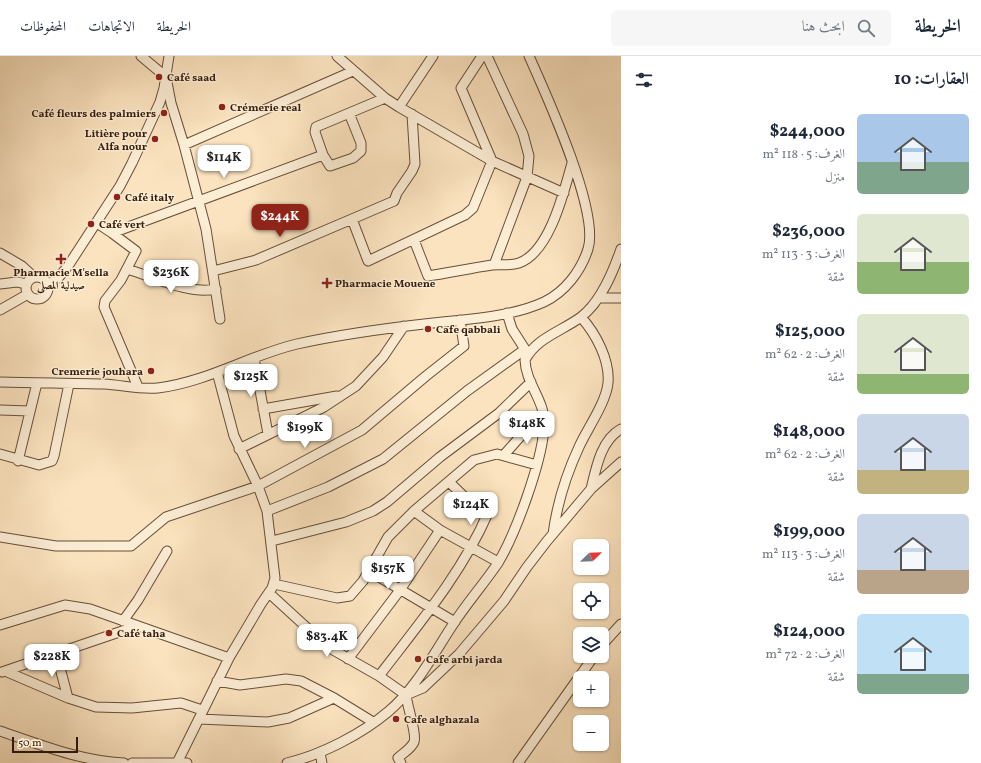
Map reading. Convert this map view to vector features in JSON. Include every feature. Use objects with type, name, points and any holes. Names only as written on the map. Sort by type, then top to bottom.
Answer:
[{"type":"street","points":[[142,56],[166,77],[171,103],[198,199],[213,271],[220,319]]},
{"type":"street","points":[[48,285],[64,271],[120,186],[138,151],[160,102],[169,56]]},
{"type":"street","points":[[338,56],[385,98],[399,107],[492,161],[564,193]]},
{"type":"street","points":[[399,107],[433,56]]},
{"type":"street","points":[[352,219],[368,261],[414,240],[472,210],[492,161],[461,88],[482,56]]},
{"type":"street","points":[[487,56],[526,143],[529,161],[527,177],[494,265]]},
{"type":"street","points":[[0,382],[158,388],[217,372],[297,344],[404,326],[460,320],[507,312],[531,307],[554,296],[570,280],[584,259],[590,241],[590,228],[572,163],[549,101],[529,56]]},
{"type":"street","points":[[184,145],[353,71]]},
{"type":"street","points":[[349,112],[361,143],[361,151],[352,158],[330,166],[323,155],[315,132],[316,127],[349,112],[385,98]]},
{"type":"street","points":[[213,271],[256,260],[394,201],[400,188],[412,171],[415,158],[412,114]]},
{"type":"street","points":[[112,233],[198,199],[323,155]]},
{"type":"street","points":[[414,240],[428,276],[494,265],[510,265],[519,263],[536,251],[545,238],[564,193],[572,163]]},
{"type":"street","points":[[97,223],[136,251],[128,269],[105,301],[104,307],[138,387]]},
{"type":"street","points":[[267,510],[328,487],[383,459],[467,391],[581,317],[598,298],[621,249]]},
{"type":"street","points":[[0,253],[22,266],[34,277],[41,277],[48,285],[48,292],[43,297],[33,298],[28,294],[27,284]]},
{"type":"street","points":[[128,269],[201,291],[216,289]]},
{"type":"street","points":[[27,284],[34,277]]},
{"type":"street","points":[[0,284],[17,282],[27,284]]},
{"type":"street","points":[[0,310],[28,294]]},
{"type":"street","points":[[598,298],[621,298]]},
{"type":"street","points":[[287,763],[320,753],[389,712],[406,695],[454,622],[498,562],[515,526],[537,465],[545,422],[544,408],[531,382],[525,362],[526,352],[512,329],[507,312]]},
{"type":"street","points":[[553,534],[555,517],[566,480],[608,385],[606,366],[599,345],[589,326],[581,317]]},
{"type":"street","points":[[0,537],[56,546],[129,547],[139,541],[166,517],[258,486],[352,436],[371,424],[426,376],[464,346],[460,320]]},
{"type":"street","points":[[239,449],[344,395],[362,381],[383,357],[404,326]]},
{"type":"street","points":[[254,358],[268,434]]},
{"type":"street","points":[[177,763],[229,658],[274,584],[275,574],[272,541],[267,510],[258,486],[239,449],[228,418],[217,372]]},
{"type":"street","points":[[272,541],[346,522],[373,511],[387,502],[440,457],[499,413],[531,382]]},
{"type":"street","points":[[18,460],[37,383]]},
{"type":"street","points":[[0,454],[40,466],[52,461],[69,384]]},
{"type":"street","points":[[263,409],[344,395]]},
{"type":"street","points":[[0,410],[30,411]]},
{"type":"street","points":[[504,455],[531,424],[536,422],[545,422]]},
{"type":"street","points":[[591,489],[596,468],[603,449],[614,433],[621,430]]},
{"type":"street","points":[[274,584],[322,596],[344,598],[355,592],[369,571],[388,537],[414,511],[474,460],[490,455],[504,455],[537,465]]},
{"type":"street","points":[[406,695],[423,688],[459,654],[504,601],[527,567],[553,534],[591,489],[621,462]]},
{"type":"street","points":[[379,676],[430,609],[472,548],[488,513],[474,506],[449,482]]},
{"type":"street","points":[[414,511],[440,530],[498,562]]},
{"type":"street","points":[[348,659],[400,590],[440,530]]},
{"type":"street","points":[[122,621],[138,600],[167,551]]},
{"type":"street","points":[[369,571],[430,609],[454,622]]},
{"type":"street","points":[[269,593],[328,647],[379,676],[406,695]]},
{"type":"street","points":[[0,625],[65,605],[90,609],[229,658]]},
{"type":"street","points":[[609,637],[621,624]]},
{"type":"street","points":[[2,672],[137,626]]},
{"type":"street","points":[[56,653],[68,698]]},
{"type":"street","points":[[518,763],[589,663]]},
{"type":"street","points":[[2,672],[68,698],[103,707],[132,708],[181,703],[200,714],[268,722],[289,718],[334,698]]},
{"type":"street","points":[[217,681],[229,684],[252,685],[292,679],[307,683],[373,722]]},
{"type":"street","points":[[401,763],[398,758],[410,748],[415,736],[407,708],[406,695]]},
{"type":"street","points":[[0,731],[77,756],[124,763]]},
{"type":"street","points":[[320,753],[322,763]]},
{"type":"street","points":[[132,763],[187,763]]},
{"type":"place","name":"Café saad","points":[[159,77]]},
{"type":"place","name":"Crémerie real","points":[[222,107]]},
{"type":"place","name":"Café fleurs des palmiers","points":[[164,113]]},
{"type":"place","name":"Litière pour Alfa nour","points":[[155,139]]},
{"type":"place","name":"Café italy","points":[[117,197]]},
{"type":"place","name":"Café vert","points":[[91,224]]},
{"type":"place","name":"Pharmacie M'sella صيدلية المصلى","points":[[61,259]]},
{"type":"place","name":"Pharmacie Mouene","points":[[327,283]]},
{"type":"place","name":"Cafe qabbali","points":[[428,329]]},
{"type":"place","name":"Cremerie jouhara","points":[[151,371]]},
{"type":"place","name":"Café taha","points":[[109,633]]},
{"type":"place","name":"Cafe arbi jarda","points":[[418,659]]},
{"type":"place","name":"Cafe alghazala","points":[[396,719]]}]
